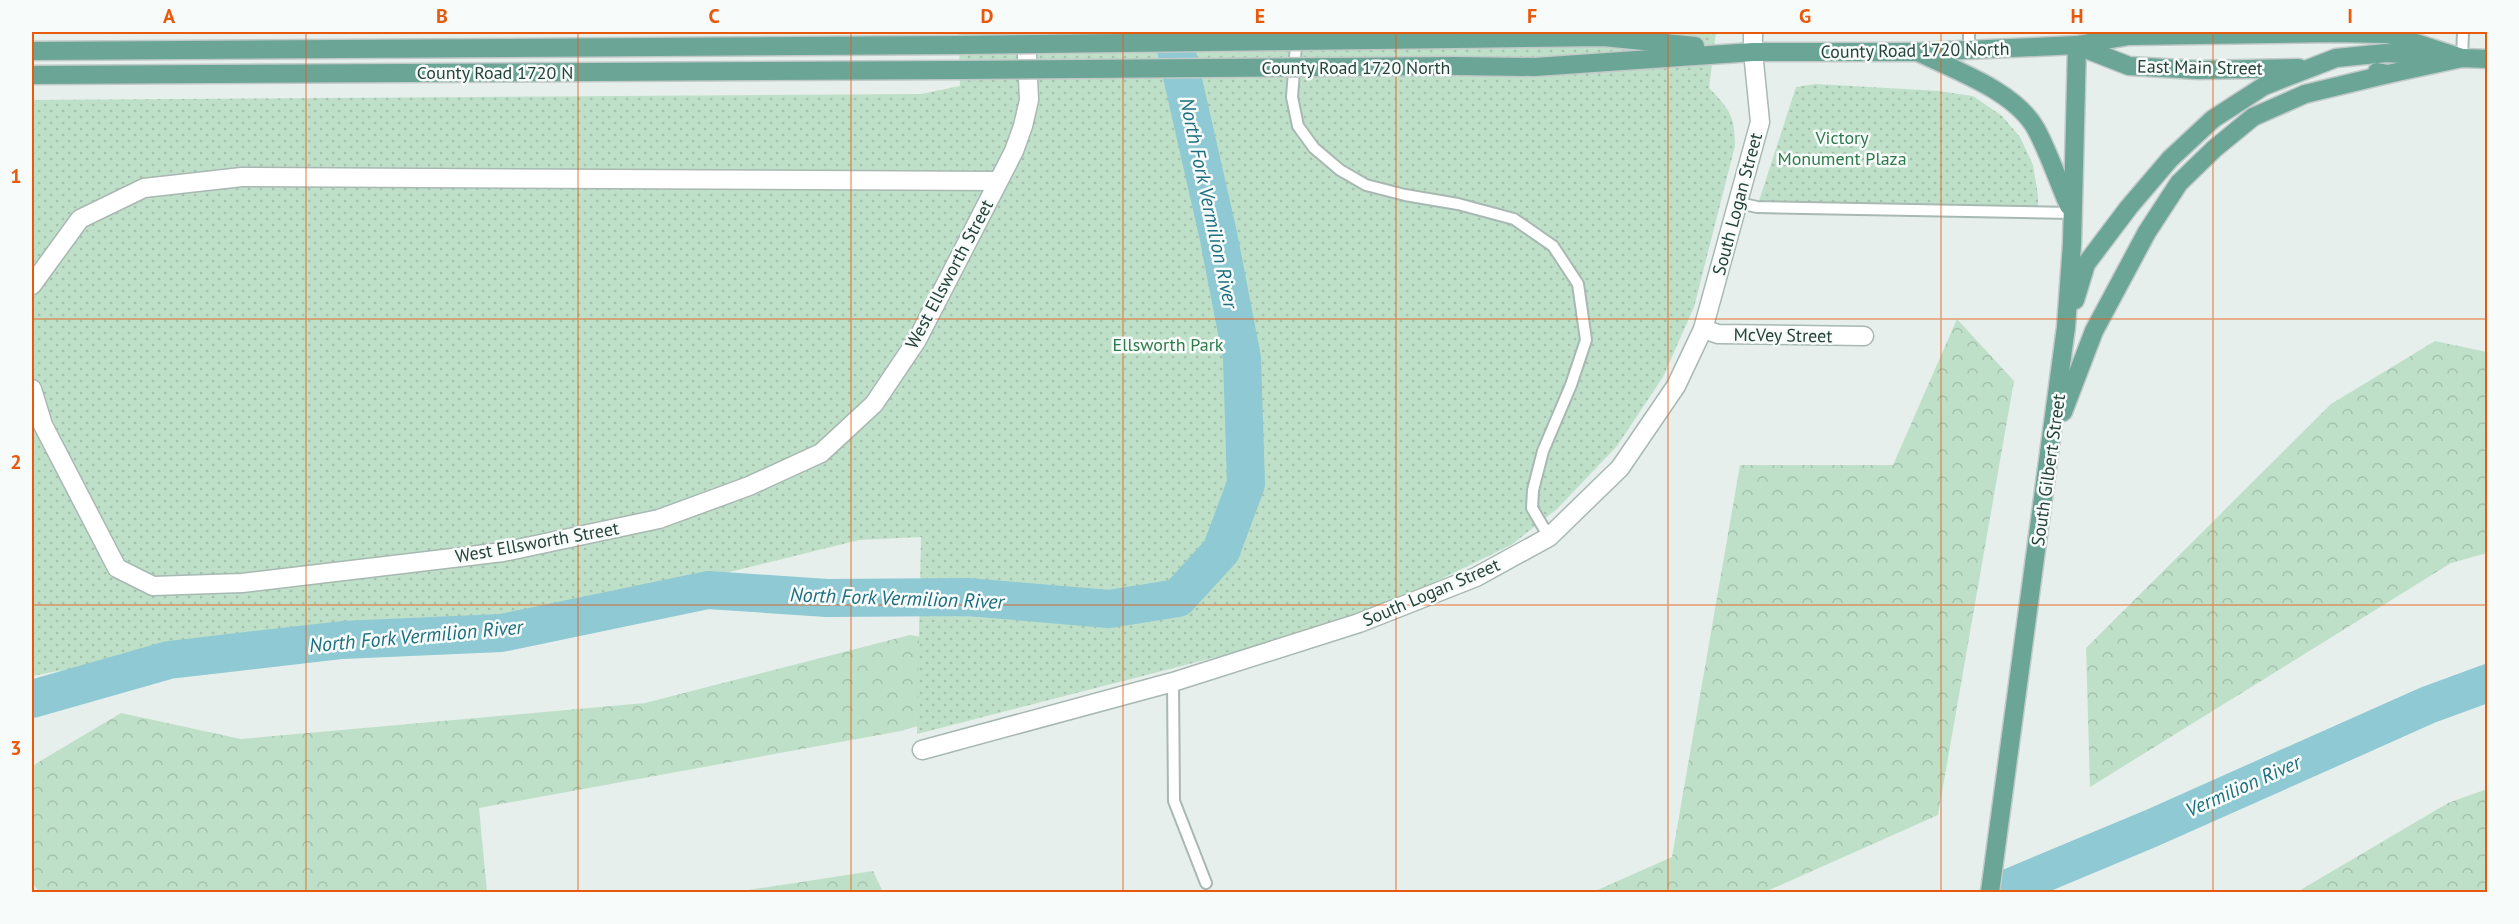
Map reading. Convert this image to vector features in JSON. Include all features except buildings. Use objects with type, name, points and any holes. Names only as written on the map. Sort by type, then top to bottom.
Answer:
[{"type":"main road","name":"East Main Street","points":[[2077,38],[2334,32],[2388,34],[2462,58]]},
{"type":"main road","name":"County Road 1720 North","points":[[959,45],[1603,37],[1753,52]]},
{"type":"main road","name":"County Road 1720 North","points":[[959,70],[1535,67],[1753,52],[1919,52],[1969,41],[2077,38]]},
{"type":"main road","name":"East Main Street","points":[[2077,38],[2128,66],[2198,70],[2350,66],[2388,74],[2462,58],[2487,59]]},
{"type":"main road","name":"South Gilbert Street","points":[[1990,892],[2053,438],[2066,327],[2077,38]]},
{"type":"main road","name":"County Road 1720 N","points":[[32,51],[959,45]]},
{"type":"main road","points":[[1919,52],[1986,85],[2019,107],[2036,127],[2072,213]]},
{"type":"main road","points":[[2066,327],[2086,264],[2129,207],[2170,159],[2213,119],[2264,86],[2336,58],[2386,53],[2462,58]]},
{"type":"main road","name":"County Road 1720 N","points":[[32,75],[959,70]]},
{"type":"main road","points":[[2053,438],[2094,331],[2147,232],[2179,183],[2214,149],[2253,117],[2305,94],[2388,74]]},
{"type":"street","name":"West Ellsworth Street","points":[[32,389],[43,425],[117,568],[153,586],[242,583],[503,552],[659,519],[749,486],[821,453],[874,404],[917,340],[1014,151],[1029,100],[1026,32]]},
{"type":"street","name":"South Logan Street","points":[[922,750],[1173,682],[1359,622],[1476,577],[1550,537],[1620,468],[1676,386],[1703,329],[1760,122],[1753,32]]},
{"type":"street","name":"West Ellsworth Street","points":[[32,285],[80,219],[144,188],[165,185],[242,177],[998,182]]},
{"type":"street","name":"McVey Street","points":[[1703,329],[1718,334],[1864,336]]},
{"type":"lane","points":[[1297,32],[1292,97],[1298,126],[1314,148],[1340,170],[1366,185],[1405,195],[1458,204],[1514,219],[1553,246],[1578,284],[1586,340],[1571,385],[1543,451],[1533,490],[1532,508],[1550,537]]},
{"type":"lane","points":[[2462,58],[2463,32]]},
{"type":"lane","points":[[1739,203],[1757,207],[2072,213]]},
{"type":"lane","points":[[1173,682],[1174,801],[1206,883]]},
{"type":"green space","name":"Ellsworth Park","points":[[959,32],[1716,32],[1709,88],[1730,113],[1734,127],[1735,146],[1694,307],[1663,377],[1617,446],[1557,509],[1511,545],[1398,600],[1236,652],[917,734],[921,537],[859,540],[709,577],[512,616],[253,634],[32,676],[32,100],[921,94],[960,86]]},
{"type":"green space","name":"Victory Monument Plaza","points":[[1816,84],[1939,91],[1973,96],[2002,116],[2020,137],[2033,165],[2038,212],[1757,207],[1796,87]]},
{"type":"green space","points":[[1957,319],[2014,381],[1938,815],[1765,892],[1593,892],[1672,857],[1740,465],[1893,465]]},
{"type":"green space","points":[[2435,341],[2487,352],[2487,553],[2451,563],[2090,787],[2086,648],[2331,404]]},
{"type":"green space","points":[[910,635],[1109,669],[901,731],[479,808],[487,892],[39,892],[32,882],[32,766],[121,713],[241,739],[645,703]]},
{"type":"green space","points":[[2487,789],[2487,892],[2297,892],[2448,803]]},
{"type":"green space","points":[[873,871],[883,892],[735,892]]},
{"type":"waterway","name":"North Fork Vermilion River","points":[[32,699],[169,660],[342,640],[501,633],[708,590],[827,598],[968,597],[1109,609],[1178,598],[1221,551],[1246,484],[1242,358],[1218,234],[1172,32]]},
{"type":"waterway","name":"Vermilion River","points":[[1999,892],[2152,828],[2428,705],[2488,683]]}]
